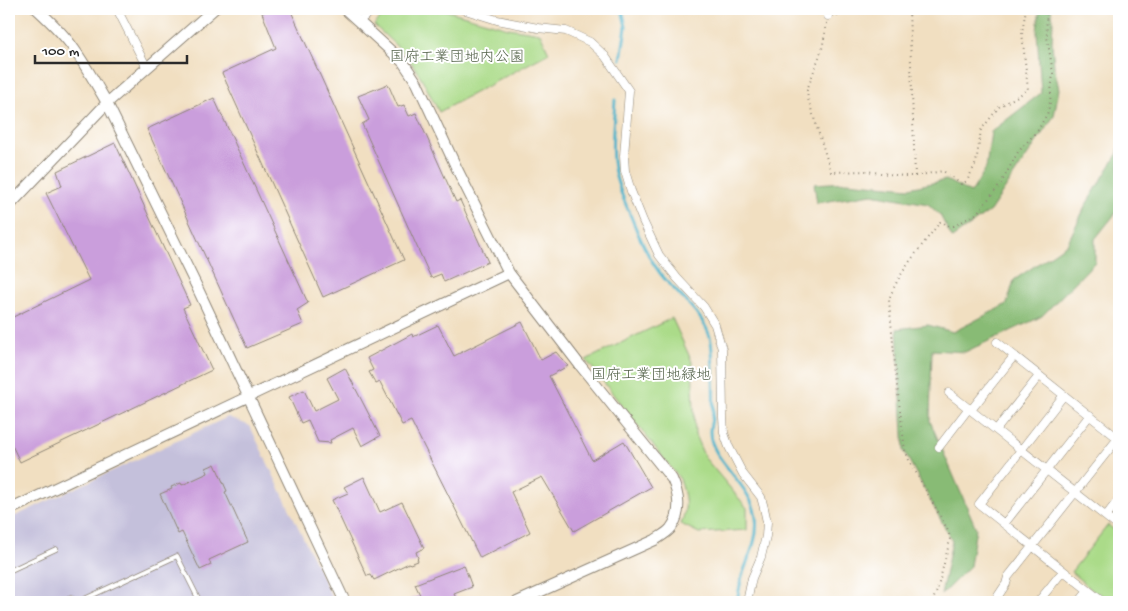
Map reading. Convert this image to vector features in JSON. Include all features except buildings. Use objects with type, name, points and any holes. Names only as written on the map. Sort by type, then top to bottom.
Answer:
[{"type":"street","points":[[37,9],[73,47],[107,103],[196,286],[344,602]]},
{"type":"street","points":[[117,9],[147,68]]},
{"type":"street","points":[[9,206],[107,103],[214,9]]},
{"type":"street","points":[[346,9],[403,62],[417,83],[458,171],[509,272],[579,364],[672,479],[676,487],[679,500],[678,510],[672,527],[660,536],[517,602]]},
{"type":"street","points":[[359,21],[374,9]]},
{"type":"street","points":[[462,9],[497,20],[566,31],[590,42],[605,56],[629,91],[624,156],[625,172],[643,221],[660,255],[674,274],[704,307],[716,325],[722,349],[724,433],[732,454],[743,474],[761,497],[764,508],[767,522],[766,536],[761,557],[752,578],[747,602]]},
{"type":"street","points":[[9,510],[509,272]]},
{"type":"street","points":[[995,602],[1008,577],[1119,438],[997,342]]},
{"type":"street","points":[[939,447],[1014,356]]},
{"type":"street","points":[[996,430],[1039,376]]},
{"type":"street","points":[[949,393],[1119,527]]},
{"type":"street","points":[[1064,396],[979,504],[1103,602]]},
{"type":"street","points":[[1004,524],[1090,415]]},
{"type":"street","points":[[1106,516],[1119,499]]},
{"type":"street","points":[[1038,602],[1063,571]]},
{"type":"street","points":[[1079,602],[1088,591]]},
{"type":"lane","points":[[9,571],[56,549]]},
{"type":"lane","points":[[78,602],[177,556],[200,602]]},
{"type":"lane","points":[[59,602],[71,597],[73,602]]},
{"type":"path","points":[[909,9],[915,176]]},
{"type":"path","points":[[914,9],[828,12],[822,49],[807,90],[808,99],[831,172],[866,171],[915,176],[943,171],[961,184],[967,181],[976,163],[981,130],[1000,108],[1028,90],[1022,32],[1026,9]]},
{"type":"path","points":[[932,602],[937,591],[950,540],[943,521],[905,450],[889,300],[900,275],[940,222],[947,226],[954,226],[976,214],[1000,185],[1018,152],[1038,130],[1048,112],[1053,73],[1047,37],[1046,9]]},
{"type":"shaded area","points":[[228,417],[250,426],[334,602],[9,602],[9,519]]},
{"type":"green space","name":"国府工業団地内公園","points":[[441,9],[508,28],[540,33],[549,53],[439,112],[422,79],[407,56],[374,25],[388,10]]},
{"type":"green space","points":[[1040,9],[1051,9],[1053,20],[1054,66],[1059,89],[1054,116],[990,211],[952,238],[940,215],[928,204],[872,194],[817,203],[814,184],[847,182],[909,188],[946,180],[971,193],[986,168],[991,132],[1041,93],[1037,31]]},
{"type":"green space","points":[[1119,146],[1119,209],[1095,239],[1095,262],[1042,316],[965,352],[932,350],[930,421],[976,528],[970,566],[941,595],[952,541],[904,451],[897,329],[928,325],[953,332],[1007,304],[1014,280],[1067,244],[1087,203],[1118,153]]},
{"type":"green space","name":"国府工業団地緑地","points":[[672,318],[692,362],[695,435],[705,458],[747,508],[747,530],[699,533],[681,524],[685,512],[685,501],[680,479],[586,360]]},
{"type":"green space","points":[[1108,525],[1119,534],[1118,602],[1106,602],[1071,572]]},
{"type":"waterway","points":[[621,59],[626,27],[622,9]]},
{"type":"waterway","points":[[615,100],[612,154],[623,198],[651,260],[699,317],[709,334],[712,346],[713,368],[713,413],[710,432],[712,442],[717,453],[748,495],[756,518],[756,533],[742,576],[737,602]]}]
